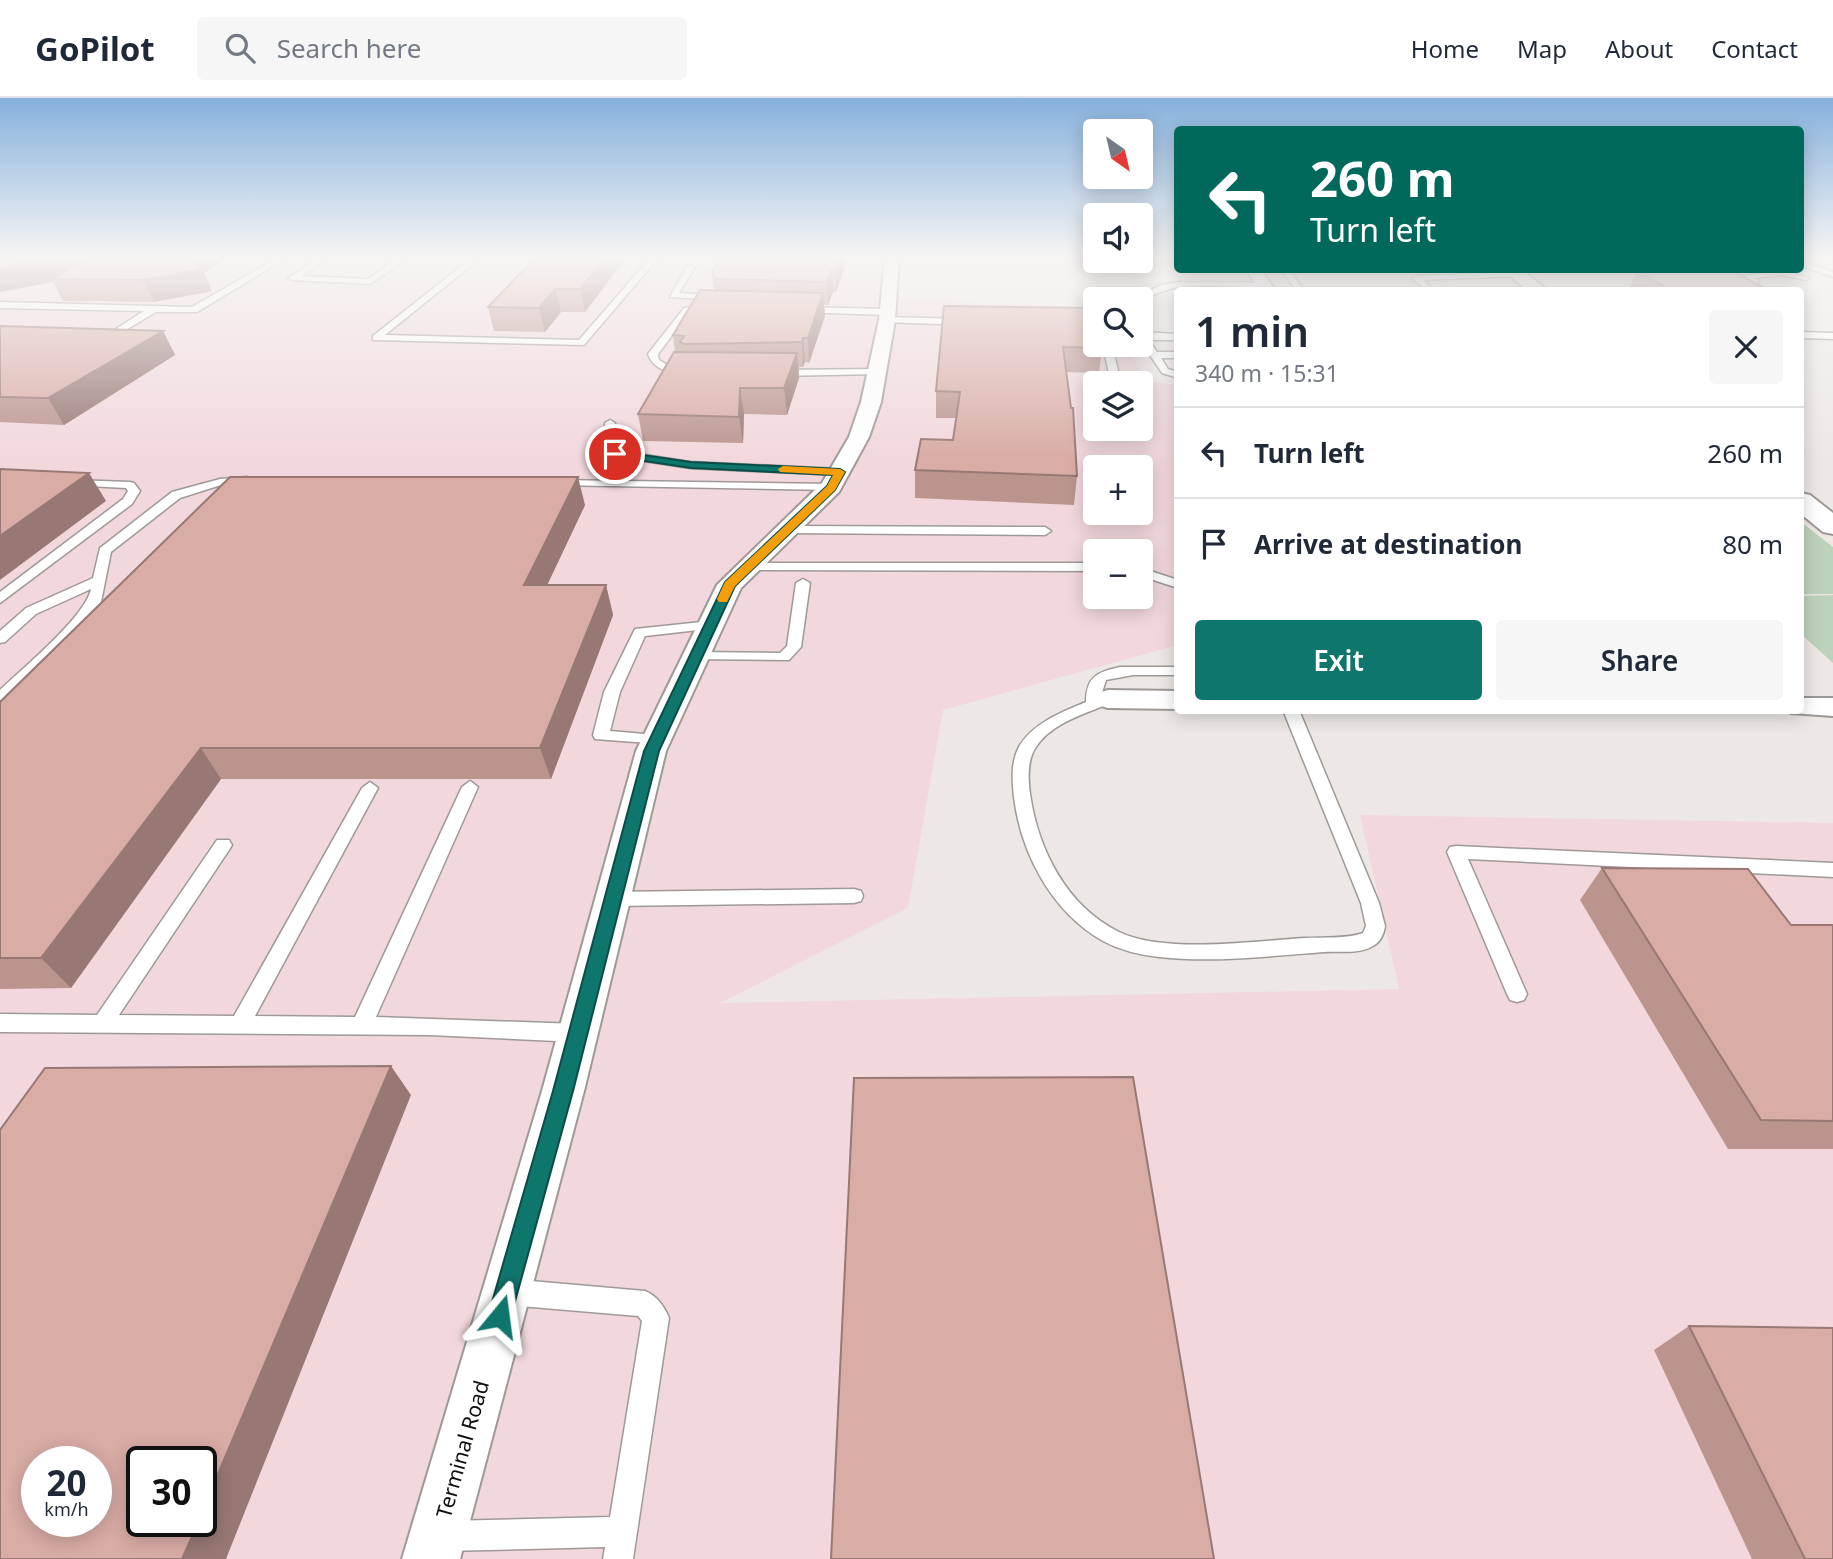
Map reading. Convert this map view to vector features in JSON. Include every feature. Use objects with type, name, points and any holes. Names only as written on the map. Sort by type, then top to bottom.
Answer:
[{"type":"main road","points":[[1804,503],[1830,522]]},
{"type":"street","name":"Terminal Road","points":[[434,1547],[578,1033],[651,751],[730,585],[836,480],[867,414],[886,324]]},
{"type":"street","points":[[1101,702],[1174,699]]},
{"type":"street","points":[[1804,707],[1833,707]]},
{"type":"lane","points":[[114,334],[130,324]]},
{"type":"lane","points":[[393,324],[376,338],[581,344],[598,324]]},
{"type":"lane","points":[[676,324],[653,354],[655,361],[666,368],[687,374],[700,374]]},
{"type":"lane","points":[[1804,335],[1833,336]]},
{"type":"lane","points":[[1153,336],[1174,337]]},
{"type":"lane","points":[[1154,355],[1174,355]]},
{"type":"lane","points":[[1154,355],[1165,371],[1174,373]]},
{"type":"lane","points":[[768,373],[877,372]]},
{"type":"lane","points":[[610,423],[608,446],[615,454],[836,480]]},
{"type":"lane","points":[[0,698],[61,640],[96,599],[105,551],[176,495],[220,482],[254,480]]},
{"type":"lane","points":[[544,482],[836,480]]},
{"type":"lane","points":[[0,599],[128,501],[134,491],[130,485],[65,483]]},
{"type":"lane","points":[[788,530],[1045,531]]},
{"type":"lane","points":[[750,567],[1083,567]]},
{"type":"lane","points":[[1153,576],[1174,583]]},
{"type":"lane","points":[[0,639],[31,611],[100,580]]},
{"type":"lane","points":[[696,656],[784,656],[794,647],[803,583]]},
{"type":"lane","points":[[656,740],[601,734],[612,692],[634,644],[640,632],[711,625]]},
{"type":"lane","points":[[1174,671],[1112,672],[1100,677],[1096,681],[1101,702],[1042,730],[1026,748],[1020,771],[1022,806],[1034,848],[1052,880],[1076,911],[1108,935],[1135,945],[1174,952],[1364,942],[1374,936],[1377,928],[1370,903],[1293,714]]},
{"type":"lane","points":[[362,1025],[470,787]]},
{"type":"lane","points":[[240,1024],[370,789]]},
{"type":"lane","points":[[102,1024],[223,845]]},
{"type":"lane","points":[[1517,994],[1457,852],[1833,870]]},
{"type":"lane","points":[[613,899],[854,896]]},
{"type":"lane","points":[[0,1023],[362,1025],[578,1033]]},
{"type":"lane","points":[[434,1547],[521,1536],[620,1545],[656,1318],[645,1304],[506,1292]]},
{"type":"shaded area","points":[[0,324],[1083,324],[1083,357],[1133,357],[1140,371],[1083,371],[1083,441],[1153,441],[1153,382],[1174,385],[1174,646],[943,710],[908,908],[720,1003],[1399,989],[1360,815],[1833,823],[1833,1559],[0,1559]]},
{"type":"green space","points":[[1804,524],[1833,547],[1833,594],[1804,594]]},
{"type":"green space","points":[[1833,595],[1833,663],[1804,637],[1804,596]]},
{"type":"building","points":[[679,324],[813,324],[808,338],[803,338],[802,342],[684,344],[680,342],[684,336],[673,335]]},
{"type":"building","points":[[942,324],[1083,324],[1083,348],[1063,347],[1073,408],[1077,476],[915,470],[921,439],[953,440],[960,392],[936,391]]},
{"type":"building","points":[[0,326],[163,331],[48,398],[0,397]]},
{"type":"building","points":[[674,352],[797,353],[784,388],[740,388],[739,417],[638,414]]},
{"type":"building","points":[[0,469],[89,473],[0,536]]},
{"type":"building","points":[[230,477],[578,477],[524,585],[606,585],[540,748],[201,748],[41,958],[0,958],[0,702]]},
{"type":"building","points":[[1602,868],[1748,869],[1791,925],[1833,925],[1833,1121],[1761,1120]]},
{"type":"building","points":[[391,1066],[217,1476],[217,1446],[126,1446],[126,1537],[192,1537],[182,1559],[0,1559],[0,1130],[45,1068]]},
{"type":"building","points":[[1133,1077],[1214,1559],[831,1559],[854,1078]]},
{"type":"building","points":[[1689,1326],[1833,1328],[1833,1559],[1805,1559]]},
{"type":"slow traffic","points":[[723,599],[730,585],[831,487],[840,472],[783,469]]},
{"type":"route","points":[[500,1316],[563,1091],[651,751],[730,585],[831,487],[840,472],[691,465],[615,454]]}]
